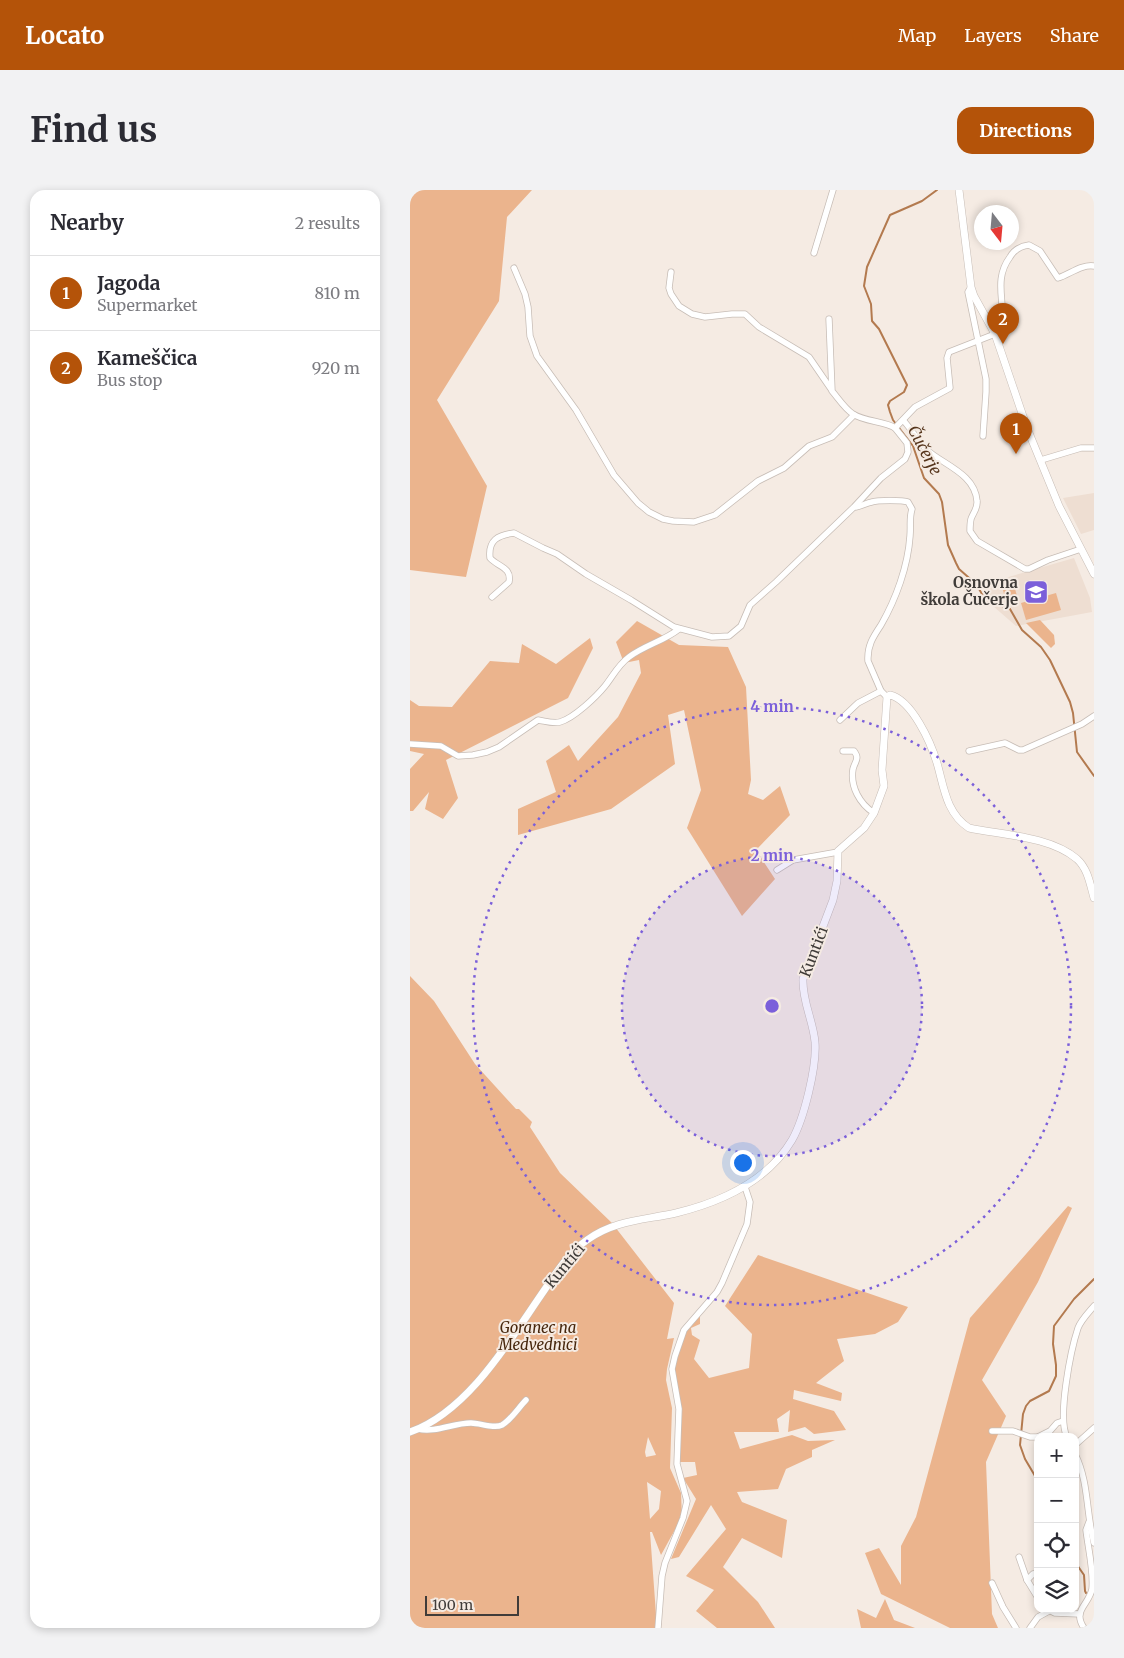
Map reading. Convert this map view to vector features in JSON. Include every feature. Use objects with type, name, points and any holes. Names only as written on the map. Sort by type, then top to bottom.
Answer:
[{"type":"street","points":[[814,253],[820,239],[833,190]]},
{"type":"street","points":[[959,190],[971,287],[974,296],[995,334],[1027,428],[1059,506],[1094,574]]},
{"type":"street","points":[[671,272],[670,294],[679,306],[692,314],[705,317],[745,314],[759,327],[809,357],[832,390],[854,414],[884,425],[891,425],[899,424],[915,407],[950,388],[946,358],[949,352],[1001,330],[1003,322],[1001,272],[1011,255],[1018,248],[1029,245],[1040,251],[1058,278],[1071,274],[1086,265],[1094,266]]},
{"type":"street","points":[[514,268],[525,294],[530,336],[537,356],[576,410],[618,480],[644,508],[663,519],[673,522],[694,522],[715,516],[758,481],[784,468],[809,446],[832,437],[854,414]]},
{"type":"street","points":[[971,287],[968,292],[984,364],[986,392],[983,436]]},
{"type":"street","points":[[829,320],[832,390]]},
{"type":"street","points":[[492,597],[509,582],[510,577],[508,571],[503,566],[490,558],[491,543],[495,538],[514,533],[557,554],[603,585],[618,592],[674,627],[712,637],[729,636],[741,626],[750,604],[854,508],[881,478],[900,464],[908,452],[907,443],[899,424]]},
{"type":"street","points":[[899,424],[929,452],[958,471],[973,487],[978,504],[971,519],[970,531],[977,541],[1025,569],[1080,549]]},
{"type":"street","points":[[1041,460],[1081,448],[1094,448]]},
{"type":"street","points":[[854,508],[880,500],[896,502],[902,500],[908,502],[912,509],[909,520],[910,535],[908,548],[898,587],[884,619],[871,640],[868,650],[868,661],[880,691],[887,696],[890,694],[894,696],[904,703],[913,714],[936,761],[948,804],[960,822],[969,828],[1044,842],[1077,859],[1089,878],[1094,898]]},
{"type":"street","points":[[410,744],[442,746],[458,756],[473,755],[500,747],[538,720],[562,721],[574,714],[604,686],[619,666],[628,658],[680,629]]},
{"type":"street","points":[[840,720],[858,703],[880,691]]},
{"type":"street","points":[[777,870],[793,860],[838,852],[864,828],[874,813],[884,786],[882,770],[887,696]]},
{"type":"street","points":[[969,751],[1006,743],[1022,750],[1075,727],[1094,716]]},
{"type":"street","points":[[843,751],[852,751],[857,754],[853,771],[855,788],[864,805],[874,813]]},
{"type":"street","name":"Kuntići","points":[[410,1432],[424,1427],[479,1382],[557,1271],[574,1250],[588,1238],[625,1222],[675,1213],[704,1204],[745,1187],[764,1172],[792,1140],[803,1115],[809,1094],[815,1042],[805,1004],[803,979],[833,900],[837,882],[838,852]]},
{"type":"street","points":[[658,1628],[662,1576],[665,1563],[684,1518],[687,1501],[677,1464],[679,1409],[672,1369],[684,1330],[717,1292],[747,1224],[750,1202],[745,1187]]},
{"type":"street","points":[[1066,1433],[1063,1421],[1069,1370],[1078,1327],[1094,1306]]},
{"type":"street","name":"Kuntići","points":[[418,1429],[424,1430],[471,1423],[501,1426],[526,1400]]},
{"type":"street","points":[[1045,1433],[1057,1423],[1063,1421]]},
{"type":"street","points":[[1079,1441],[1094,1428]]},
{"type":"street","points":[[992,1431],[1013,1431],[1034,1436]]},
{"type":"street","points":[[1079,1462],[1084,1479],[1094,1543]]},
{"type":"street","points":[[1084,1628],[1080,1614],[1092,1590],[1086,1530],[1090,1522]]},
{"type":"street","points":[[1019,1557],[1027,1580],[1034,1591]]},
{"type":"street","points":[[1027,1580],[1034,1574]]},
{"type":"street","points":[[992,1583],[1003,1607],[1016,1628]]},
{"type":"street","points":[[1030,1628],[1044,1613]]},
{"type":"street","points":[[1058,1613],[1064,1615],[1080,1614]]},
{"type":"shaded area","points":[[1094,493],[1094,530],[1081,534],[1063,498]]},
{"type":"shaded area","name":"Osnovna škola Čučerje","points":[[1074,558],[1090,598],[1092,612],[1016,626],[993,606],[981,585]]},
{"type":"green space","points":[[410,190],[532,190],[507,217],[499,301],[437,400],[487,486],[466,577],[410,570]]},
{"type":"green space","points":[[1012,579],[1018,599],[1006,602],[1001,582]]},
{"type":"green space","points":[[1056,593],[1061,610],[1026,620],[1021,603]]},
{"type":"green space","points":[[1040,620],[1054,635],[1055,644],[1051,648],[1026,623]]},
{"type":"green space","points":[[637,621],[679,645],[728,647],[746,687],[751,780],[748,794],[763,800],[780,786],[790,815],[756,850],[775,879],[742,916],[687,828],[701,790],[684,710],[668,715],[675,764],[611,809],[518,835],[518,809],[556,792],[546,761],[569,745],[578,761],[618,717],[641,673],[639,660],[624,663],[616,642]]},
{"type":"green space","points":[[590,638],[593,648],[568,698],[446,760],[458,798],[443,819],[425,809],[429,792],[413,811],[410,811],[410,769],[424,754],[410,751],[410,700],[419,706],[452,707],[490,661],[519,663],[522,644],[556,664]]},
{"type":"green space","name":"Goranec na Medvednici","points":[[410,976],[434,1001],[475,1064],[516,1109],[519,1109],[532,1122],[530,1127],[560,1173],[612,1223],[674,1303],[667,1339],[674,1338],[666,1380],[672,1408],[670,1468],[681,1493],[682,1517],[661,1555],[652,1532],[650,1532],[657,1628],[410,1628]],"holes":[[[648,1437],[656,1455],[646,1457],[645,1452]],[[647,1482],[661,1491],[659,1509],[650,1519]]]},
{"type":"green space","points":[[1068,1206],[1072,1208],[1038,1282],[982,1380],[1006,1416],[986,1462],[992,1614],[998,1628],[950,1628],[881,1594],[865,1553],[879,1548],[901,1585],[901,1546],[916,1517],[970,1318]]},
{"type":"green space","points":[[758,1255],[908,1307],[898,1322],[875,1334],[837,1339],[844,1361],[816,1383],[842,1393],[841,1401],[794,1390],[793,1399],[834,1411],[846,1430],[814,1434],[805,1427],[788,1432],[790,1410],[777,1419],[779,1432],[734,1432],[740,1449],[792,1435],[808,1441],[835,1440],[812,1450],[812,1457],[786,1469],[778,1489],[737,1492],[742,1502],[787,1520],[782,1558],[742,1538],[723,1567],[758,1602],[775,1628],[717,1628],[696,1611],[714,1590],[686,1576],[726,1529],[711,1505],[679,1557],[671,1559],[696,1499],[683,1478],[697,1475],[695,1462],[677,1462],[681,1408],[673,1370],[687,1326],[700,1313],[700,1324],[691,1328],[692,1335],[700,1340],[694,1359],[709,1378],[749,1368],[752,1334],[725,1306]]},
{"type":"green space","points":[[885,1599],[894,1620],[915,1628],[861,1628],[857,1609],[876,1618]]},
{"type":"waterway","name":"Čučerje","points":[[937,190],[922,201],[890,215],[867,267],[864,286],[871,304],[872,321],[879,329],[907,385],[904,392],[890,401],[888,405],[893,420],[913,446],[924,478],[939,494],[942,502],[948,545],[959,569],[976,584],[985,599],[1010,609],[1022,630],[1041,647],[1050,660],[1070,702],[1077,752],[1094,776]]},
{"type":"waterway","name":"Čučerje","points":[[1036,1478],[1025,1459],[1020,1445],[1023,1414],[1030,1401],[1049,1391],[1056,1376],[1053,1344],[1054,1326],[1074,1299],[1094,1279]]},
{"type":"waterway","name":"Čučerje","points":[[1079,1568],[1084,1575],[1086,1593]]},
{"type":"place","name":"Kameščica","points":[[1003,344]]},
{"type":"place","name":"Jagoda","points":[[1016,454]]},
{"type":"place","name":"Osnovna škola Čučerje","points":[[1036,592]]}]
